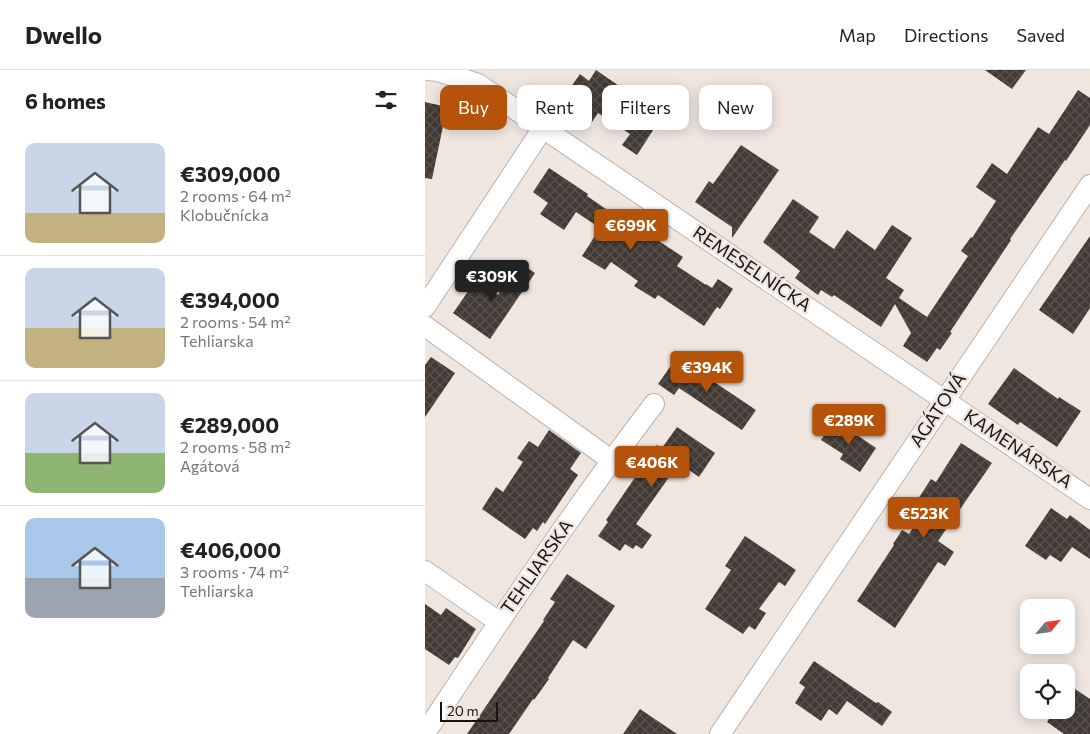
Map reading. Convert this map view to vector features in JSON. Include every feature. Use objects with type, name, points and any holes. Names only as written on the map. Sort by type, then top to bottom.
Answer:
[{"type":"street","name":"REMESELNÍCKA","points":[[428,70],[438,71],[478,84],[517,110]]},
{"type":"street","points":[[425,307],[542,130]]},
{"type":"street","name":"REMESELNÍCKA","points":[[546,130],[945,400]]},
{"type":"street","name":"AGÁTOVÁ","points":[[720,734],[945,400],[1084,207],[1090,185]]},
{"type":"street","points":[[425,326],[611,460]]},
{"type":"street","name":"KAMENÁRSKA","points":[[945,400],[1090,499]]},
{"type":"street","name":"TEHLIARSKA","points":[[425,733],[611,460],[654,404]]},
{"type":"street","points":[[425,571],[499,622]]},
{"type":"building","points":[[596,70],[618,85],[602,85],[602,116],[598,113],[592,122],[592,85],[572,85],[580,74],[589,81]]},
{"type":"building","points":[[985,70],[1026,70],[1012,89]]},
{"type":"building","points":[[1078,90],[1090,98],[1090,125],[1010,239],[950,332],[952,333],[940,350],[937,348],[927,362],[903,346],[911,333],[895,304],[881,327],[834,295],[832,297],[821,290],[818,295],[795,278],[800,271],[763,242],[793,199],[819,217],[809,232],[834,249],[847,230],[875,250],[892,225],[912,238],[886,278],[904,290],[899,298],[927,317],[968,256],[961,251],[972,238],[996,201],[976,187],[992,163],[1007,174],[1038,127],[1049,134]]},
{"type":"building","points":[[425,102],[440,105],[440,130],[442,130],[432,179],[425,178]]},
{"type":"building","points":[[624,130],[653,130],[637,155],[622,145],[630,134]]},
{"type":"building","points":[[741,145],[779,170],[732,238],[732,227],[695,202],[709,181],[713,184]]},
{"type":"building","points":[[549,168],[588,194],[587,196],[619,218],[621,216],[683,257],[677,266],[712,288],[718,279],[733,289],[720,309],[717,307],[704,326],[658,295],[655,299],[634,286],[638,281],[611,262],[605,270],[582,256],[600,228],[576,212],[564,230],[540,214],[548,203],[533,192]]},
{"type":"building","points":[[1090,236],[1090,308],[1073,334],[1039,310]]},
{"type":"building","points":[[520,263],[535,273],[490,339],[453,313],[476,280],[498,295]]},
{"type":"building","points":[[431,357],[455,373],[425,417],[425,365]]},
{"type":"building","points":[[677,357],[756,410],[742,430],[679,388],[674,395],[658,384]]},
{"type":"building","points":[[1014,368],[1058,399],[1059,397],[1081,411],[1057,447],[1020,422],[1018,425],[988,404]]},
{"type":"building","points":[[835,420],[876,448],[860,472],[840,459],[843,454],[821,440]]},
{"type":"building","points":[[677,427],[715,453],[699,477],[679,463],[636,524],[652,535],[642,549],[636,545],[633,549],[625,544],[620,551],[598,536],[608,522],[606,520],[657,445],[662,448]]},
{"type":"building","points":[[549,430],[581,453],[570,469],[578,475],[545,524],[543,522],[537,531],[533,528],[525,539],[482,509],[496,487],[503,492],[523,462],[517,458],[529,441],[538,447]]},
{"type":"building","points":[[961,443],[992,463],[938,541],[954,552],[945,566],[938,562],[895,628],[857,601],[902,530],[909,534],[928,506],[918,499],[931,479],[936,482]]},
{"type":"building","points":[[1051,508],[1067,519],[1070,515],[1090,530],[1090,559],[1072,547],[1061,562],[1050,555],[1046,560],[1025,546]]},
{"type":"building","points":[[745,536],[796,570],[785,586],[779,582],[759,609],[766,613],[755,630],[749,626],[743,634],[705,609],[731,570],[725,566]]},
{"type":"building","points":[[567,574],[615,606],[586,649],[573,640],[549,679],[509,734],[467,734],[544,621],[555,602],[550,599]]},
{"type":"building","points":[[425,604],[441,615],[446,608],[476,629],[458,658],[455,657],[449,665],[425,649]]},
{"type":"building","points":[[814,661],[892,712],[882,726],[847,701],[837,715],[829,709],[821,721],[795,703],[805,687],[799,683]]},
{"type":"building","points":[[1075,689],[1090,699],[1090,734],[1064,734],[1047,722],[1049,719],[1075,719]]},
{"type":"building","points":[[640,709],[677,734],[623,734]]}]
